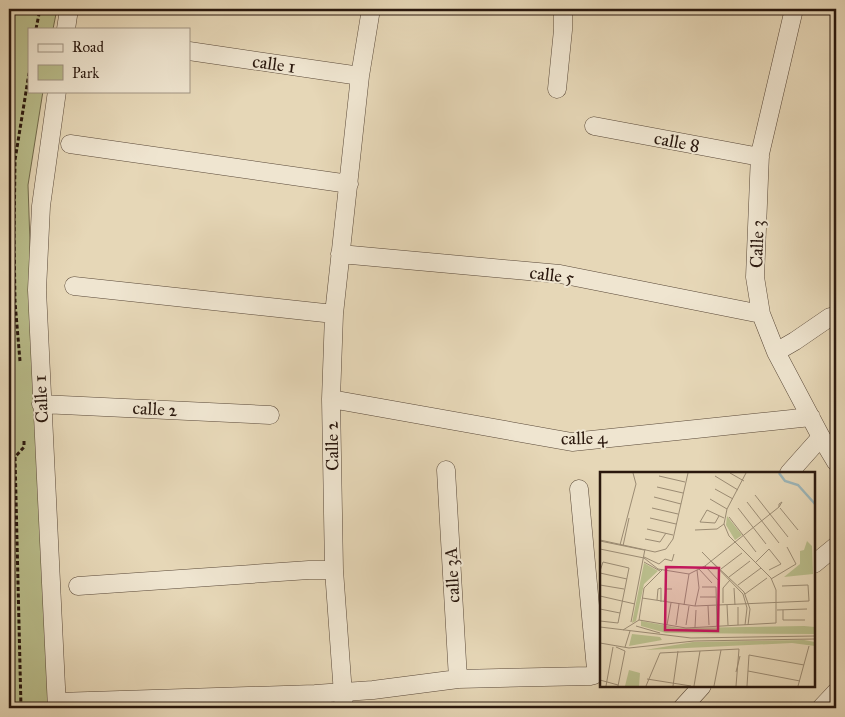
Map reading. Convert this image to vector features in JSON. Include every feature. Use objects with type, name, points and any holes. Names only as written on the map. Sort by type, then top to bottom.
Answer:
[{"type":"street","points":[[66,28],[69,9]]},
{"type":"street","name":"Calle 2","points":[[343,700],[334,570],[331,399],[334,314],[360,76],[371,9]]},
{"type":"street","points":[[557,89],[563,30],[562,9]]},
{"type":"street","name":"Calle 3","points":[[791,10],[760,157],[756,277],[761,314],[776,352],[836,462]]},
{"type":"street","name":"calle 1","points":[[190,52],[360,76]]},
{"type":"street","name":"Calle 1","points":[[57,92],[42,206],[36,290],[57,705]]},
{"type":"street","name":"calle 8","points":[[594,126],[760,157]]},
{"type":"street","points":[[70,144],[349,184]]},
{"type":"street","name":"calle 5","points":[[340,254],[560,274],[761,314]]},
{"type":"street","points":[[74,286],[334,314]]},
{"type":"street","points":[[776,352],[830,316]]},
{"type":"street","name":"calle 4","points":[[331,399],[572,442],[810,417]]},
{"type":"street","name":"calle 2","points":[[41,404],[270,415]]},
{"type":"street","points":[[789,472],[821,437]]},
{"type":"street","name":"calle 3A","points":[[446,470],[458,680]]},
{"type":"street","points":[[57,705],[315,694],[343,700],[373,690],[458,680],[594,675],[596,668],[579,490]]},
{"type":"street","points":[[815,563],[836,546]]},
{"type":"street","points":[[78,586],[309,570],[334,570]]},
{"type":"street","points":[[682,708],[701,687]]},
{"type":"street","points":[[822,708],[836,692]]},
{"type":"path","points":[[36,28],[40,9]]},
{"type":"path","points":[[9,456],[15,457],[21,708]]},
{"type":"green space","points":[[9,9],[57,9],[53,28],[28,28],[28,92],[43,92],[28,185],[36,418],[50,708],[9,708]]}]
